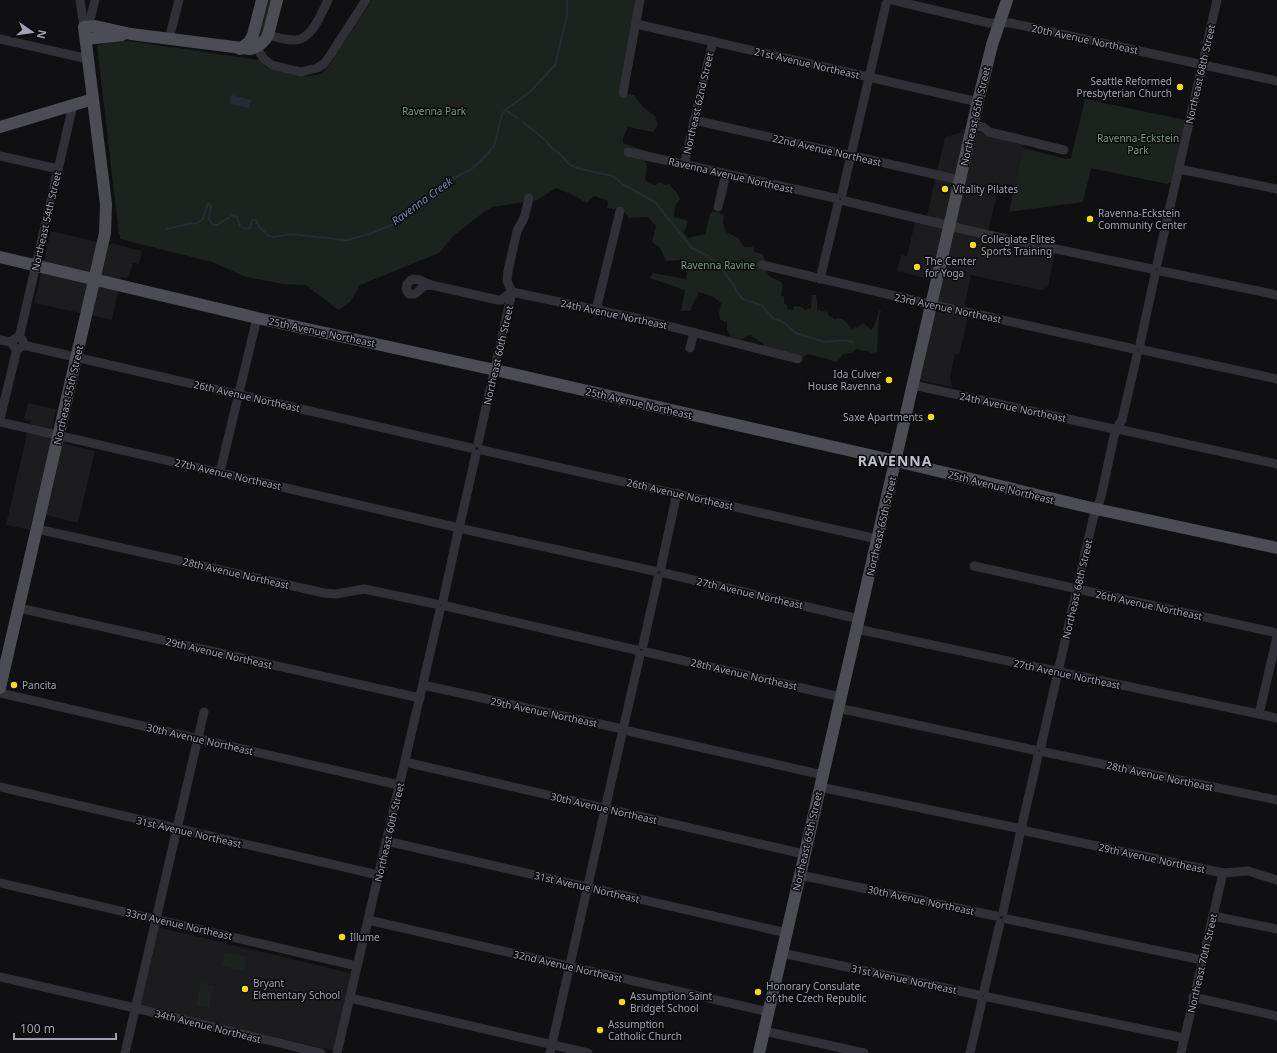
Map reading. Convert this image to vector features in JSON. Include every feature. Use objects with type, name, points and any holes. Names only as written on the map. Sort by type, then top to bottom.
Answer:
[{"type":"main road","points":[[240,49],[249,42],[254,35],[262,0]]},
{"type":"main road","points":[[0,127],[93,99],[84,27],[95,26],[131,34],[240,49],[250,49],[262,43],[268,35],[277,0]]},
{"type":"main road","name":"Northeast 65th Street","points":[[759,1053],[972,125],[992,45],[1008,0]]},
{"type":"main road","points":[[86,39],[131,34]]},
{"type":"main road","name":"Northeast 55th Street","points":[[0,688],[4,649],[19,608],[104,238],[106,214],[93,99]]},
{"type":"main road","name":"25th Avenue Northeast","points":[[0,257],[257,318],[495,370],[896,461],[1096,509],[1277,548]]},
{"type":"street","points":[[80,0],[84,27]]},
{"type":"street","points":[[84,27],[91,16],[95,0]]},
{"type":"street","points":[[169,39],[179,0]]},
{"type":"street","points":[[268,35],[294,40],[306,37],[311,32],[328,0]]},
{"type":"street","points":[[256,47],[264,59],[272,65],[301,72],[317,68],[324,64],[366,0]]},
{"type":"street","points":[[623,93],[640,0]]},
{"type":"street","name":"Northeast 68th Street","points":[[970,1053],[1076,589],[1096,509],[1101,498],[1114,438],[1122,420],[1217,0]]},
{"type":"street","points":[[820,279],[888,1]]},
{"type":"street","name":"20th Avenue Northeast","points":[[888,1],[989,22],[1011,23],[1277,81]]},
{"type":"street","name":"21st Avenue Northeast","points":[[636,24],[978,102]]},
{"type":"street","points":[[0,39],[88,59]]},
{"type":"street","name":"Northeast 62nd Street","points":[[684,165],[713,41]]},
{"type":"street","name":"Northeast 54th Street","points":[[0,418],[73,104]]},
{"type":"street","name":"22nd Avenue Northeast","points":[[694,120],[960,180]]},
{"type":"street","points":[[972,125],[983,127],[989,132],[1064,150]]},
{"type":"street","name":"Ravenna Avenue Northeast","points":[[628,152],[840,199],[949,226],[1277,295]]},
{"type":"street","points":[[0,156],[58,169]]},
{"type":"street","points":[[1179,169],[1277,189]]},
{"type":"street","points":[[718,207],[726,174]]},
{"type":"street","name":"Northeast 60th Street","points":[[337,1053],[495,370],[512,292],[507,281],[508,271],[517,232],[524,218],[529,198]]},
{"type":"street","points":[[596,310],[620,211]]},
{"type":"street","name":"23rd Avenue Northeast","points":[[762,265],[931,304],[1277,379]]},
{"type":"street","points":[[431,285],[498,300],[501,300],[512,292]]},
{"type":"street","name":"24th Avenue Northeast","points":[[512,292],[645,320],[798,359]]},
{"type":"street","points":[[220,472],[257,318]]},
{"type":"street","points":[[690,348],[694,332]]},
{"type":"street","name":"26th Avenue Northeast","points":[[0,340],[877,539]]},
{"type":"street","name":"24th Avenue Northeast","points":[[913,385],[1277,464]]},
{"type":"street","name":"27th Avenue Northeast","points":[[0,422],[459,528],[659,572],[858,624],[1058,672],[1277,718]]},
{"type":"street","points":[[551,1049],[677,493]]},
{"type":"street","name":"28th Avenue Northeast","points":[[37,529],[324,593],[336,594],[364,589],[441,605],[641,650],[840,702],[1039,751],[1277,800]]},
{"type":"street","name":"26th Avenue Northeast","points":[[974,566],[1277,632]]},
{"type":"street","name":"29th Avenue Northeast","points":[[19,608],[420,698]]},
{"type":"street","points":[[1259,714],[1277,637]]},
{"type":"street","name":"29th Avenue Northeast","points":[[423,685],[823,775]]},
{"type":"street","name":"30th Avenue Northeast","points":[[0,692],[399,785]]},
{"type":"street","points":[[125,1053],[204,712]]},
{"type":"street","name":"30th Avenue Northeast","points":[[405,762],[804,854]]},
{"type":"street","name":"31st Avenue Northeast","points":[[0,787],[378,875]]},
{"type":"street","name":"29th Avenue Northeast","points":[[820,787],[1223,873],[1248,871],[1277,880]]},
{"type":"street","name":"31st Avenue Northeast","points":[[386,841],[787,933]]},
{"type":"street","name":"Northeast 70th Street","points":[[1180,1053],[1223,873]]},
{"type":"street","name":"30th Avenue Northeast","points":[[800,875],[1202,960]]},
{"type":"street","name":"33rd Avenue Northeast","points":[[0,883],[156,918],[357,966]]},
{"type":"street","points":[[1213,916],[1277,929]]},
{"type":"street","name":"32nd Avenue Northeast","points":[[368,920],[768,1012]]},
{"type":"street","name":"31st Avenue Northeast","points":[[782,953],[1184,1038]]},
{"type":"street","name":"34th Avenue Northeast","points":[[0,977],[322,1053]]},
{"type":"street","points":[[1194,997],[1277,1016]]},
{"type":"street","points":[[350,998],[551,1049],[588,1053]]},
{"type":"street","points":[[764,1031],[864,1053]]},
{"type":"shaded area","points":[[232,95],[251,100],[249,108],[230,104],[230,96]]},
{"type":"shaded area","points":[[962,129],[1024,143],[1015,186],[1006,184],[998,191],[986,239],[1055,253],[1048,287],[1040,290],[971,275],[965,303],[967,322],[959,355],[955,354],[950,377],[952,387],[919,380],[941,282],[897,271],[901,255],[907,256],[915,222],[925,224],[945,137],[960,133]]},
{"type":"shaded area","points":[[51,231],[142,251],[139,264],[133,263],[128,278],[121,277],[112,320],[34,303]]},
{"type":"shaded area","points":[[28,403],[56,409],[49,440],[95,451],[78,523],[34,512],[30,530],[6,525],[30,421],[24,419]]},
{"type":"shaded area","name":"Bryant Elementary School","points":[[157,927],[351,973],[334,1051],[138,1005]]},
{"type":"green space","points":[[265,0],[274,0],[263,34],[259,34]]},
{"type":"green space","name":"Ravenna Park","points":[[372,0],[637,0],[619,92],[634,95],[643,107],[655,116],[658,125],[653,132],[628,127],[623,138],[623,143],[646,151],[645,162],[647,167],[645,180],[648,183],[656,185],[659,182],[665,185],[669,184],[677,193],[680,199],[675,206],[674,217],[688,221],[684,233],[688,238],[705,234],[710,214],[714,211],[724,215],[723,223],[726,232],[738,238],[744,247],[753,247],[755,252],[762,254],[765,260],[765,268],[769,276],[781,282],[783,285],[781,295],[784,297],[784,303],[787,306],[787,309],[793,310],[794,306],[802,307],[805,310],[811,308],[812,295],[816,295],[817,310],[828,312],[828,315],[835,319],[838,318],[844,320],[852,329],[856,326],[857,328],[863,323],[871,329],[874,327],[879,311],[881,311],[879,317],[877,352],[871,353],[856,349],[852,353],[843,354],[837,362],[808,354],[796,361],[782,360],[770,353],[762,343],[750,335],[742,339],[731,337],[727,330],[727,322],[720,320],[719,313],[721,303],[713,297],[699,292],[690,311],[681,311],[685,290],[650,278],[653,273],[686,279],[687,273],[682,260],[666,261],[660,248],[652,242],[656,226],[648,217],[629,218],[622,208],[607,208],[608,201],[594,196],[587,203],[556,188],[537,200],[493,207],[485,211],[452,237],[439,253],[360,285],[350,302],[338,310],[306,285],[283,284],[246,277],[212,262],[120,239],[97,45],[119,40],[130,41],[259,60],[267,68],[302,76],[311,76],[320,74],[327,69]]},
{"type":"green space","name":"Ravenna-Eckstein Park","points":[[1085,99],[1185,120],[1171,182],[1167,184],[1091,168],[1083,202],[1009,212],[1023,148],[1066,159],[1071,158]]},
{"type":"green space","points":[[225,952],[247,957],[244,971],[221,966]]},
{"type":"green space","points":[[201,982],[214,986],[209,1008],[196,1005]]},
{"type":"waterway","name":"Ravenna Creek","points":[[167,229],[198,223],[203,219],[208,203],[211,206],[209,219],[213,225],[217,225],[233,215],[237,217],[240,226],[245,229],[250,228],[252,220],[256,220],[259,227],[269,236],[274,237],[291,234],[348,240],[372,233],[394,224],[447,181],[470,170],[482,160],[494,146],[502,115],[505,110],[530,92],[555,65],[567,16],[567,0]]},
{"type":"waterway","name":"Ravenna Creek","points":[[505,110],[518,118]]},
{"type":"waterway","name":"Ravenna Creek","points":[[523,122],[545,140],[569,164],[576,168],[613,176],[624,185],[655,202],[692,248],[708,256],[718,264],[743,299],[761,305],[774,319],[783,322],[796,333],[825,342],[845,340],[853,342]]},
{"type":"place","name":"Seattle Reformed Presbyterian Church","points":[[1180,87]]},
{"type":"place","name":"Vitality Pilates","points":[[945,189]]},
{"type":"place","name":"Ravenna-Eckstein Community Center","points":[[1090,219]]},
{"type":"place","name":"Collegiate Elites Sports Training","points":[[973,245]]},
{"type":"place","name":"The Center for Yoga","points":[[917,267]]},
{"type":"place","name":"Ida Culver House Ravenna","points":[[889,380]]},
{"type":"place","name":"Saxe Apartments","points":[[931,417]]},
{"type":"place","name":"Pancita","points":[[14,685]]},
{"type":"place","name":"Illume","points":[[342,937]]},
{"type":"place","name":"Bryant Elementary School","points":[[245,989]]},
{"type":"place","name":"Honorary Consulate of the Czech Republic","points":[[758,992]]},
{"type":"place","name":"Assumption Saint Bridget School","points":[[622,1002]]},
{"type":"place","name":"Assumption Catholic Church","points":[[600,1030]]},
{"type":"district","name":"RAVENNA","points":[[895,461]]},
{"type":"park label","name":"Ravenna Ravine","points":[[718,265]]}]
